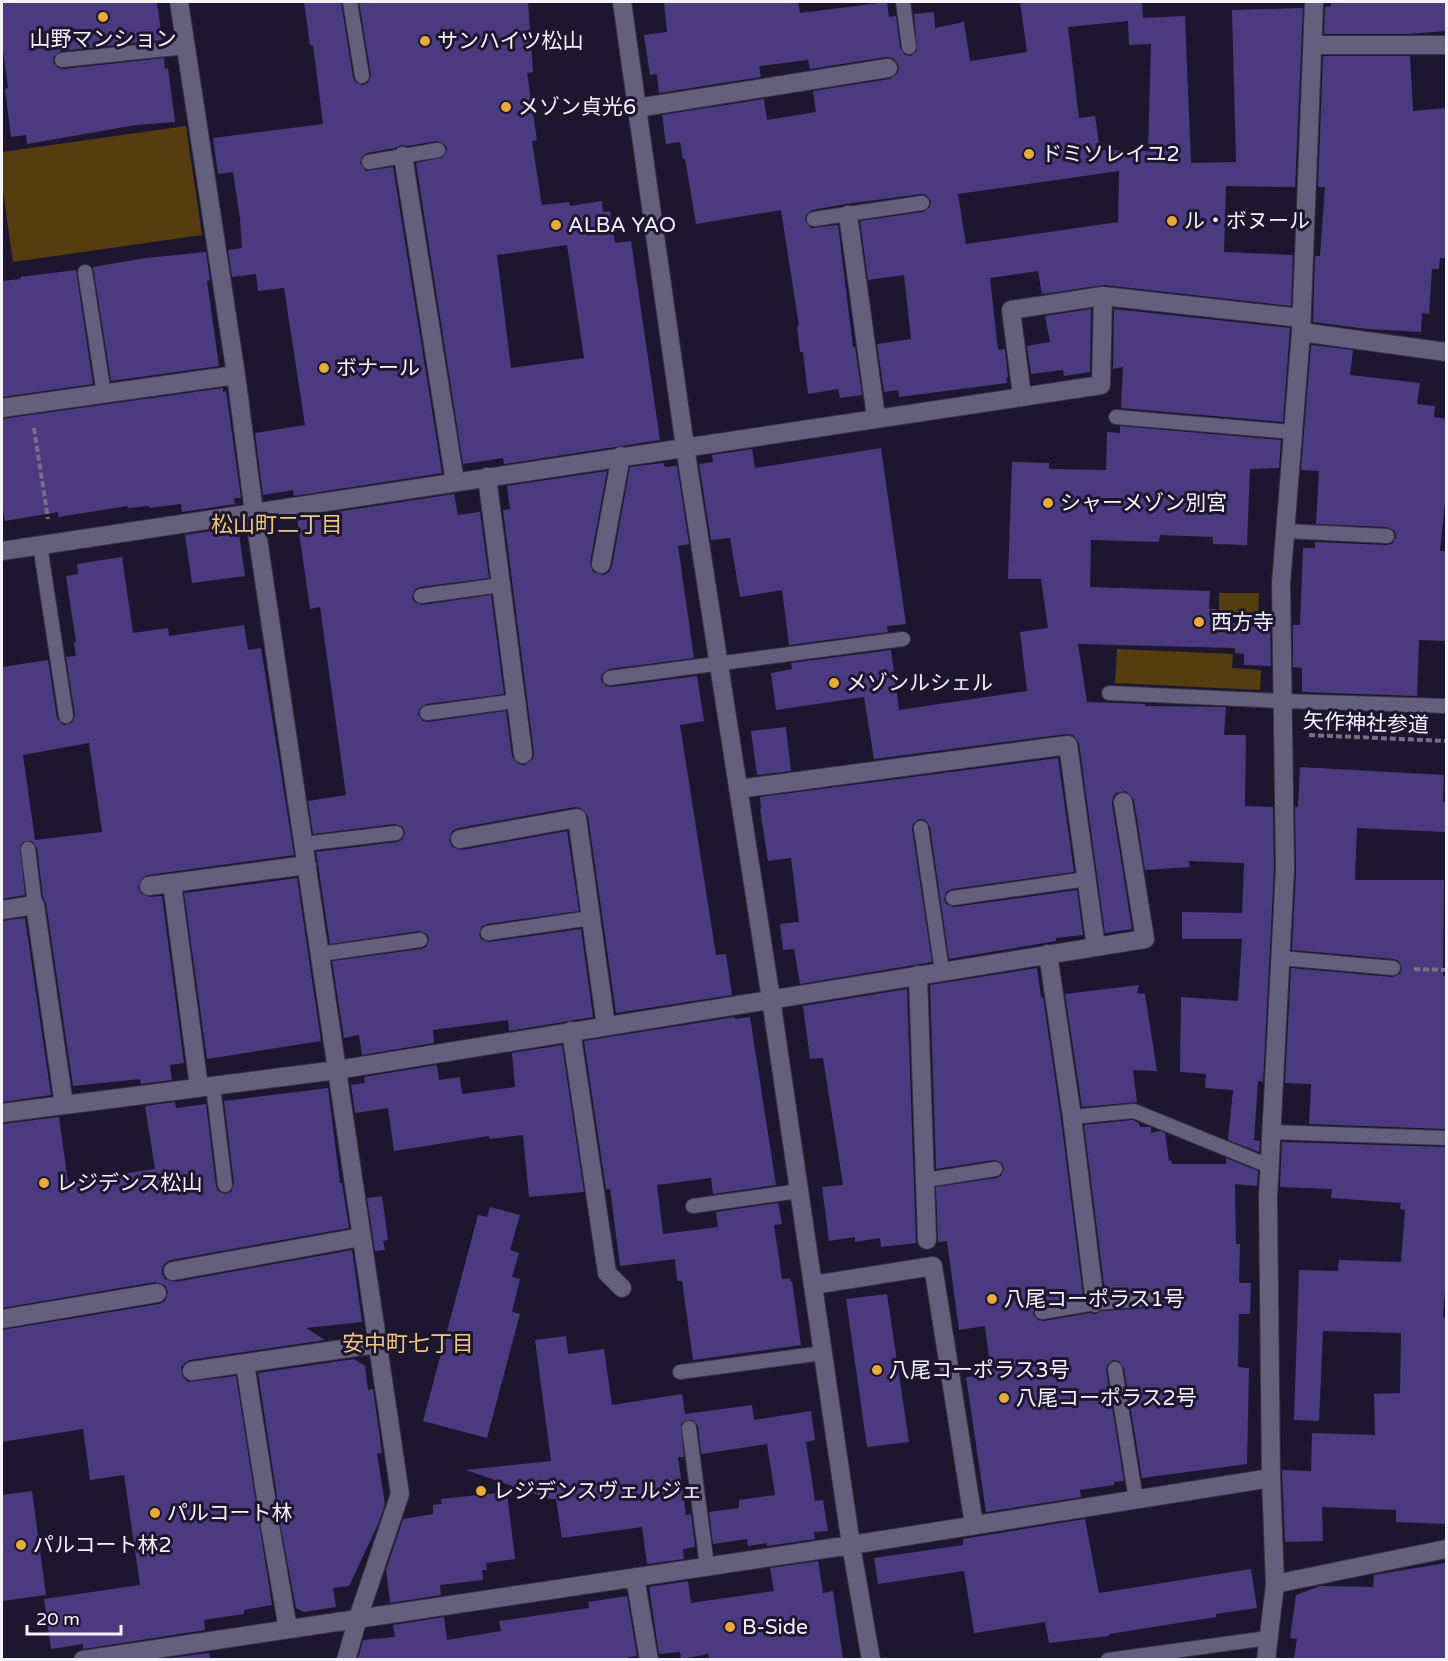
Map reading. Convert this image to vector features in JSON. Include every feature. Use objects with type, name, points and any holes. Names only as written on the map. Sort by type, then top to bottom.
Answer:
[{"type":"street","points":[[178,2],[236,375],[400,1494],[346,1659]]},
{"type":"street","points":[[622,2],[685,447],[771,999],[851,1545],[871,1659]]},
{"type":"street","points":[[1266,1659],[1275,1584],[1271,1478],[1268,1197],[1285,868],[1281,584],[1301,325],[1314,2]]},
{"type":"street","points":[[1313,45],[1446,45]]},
{"type":"street","points":[[637,108],[888,68]]},
{"type":"street","points":[[403,156],[454,482]]},
{"type":"street","points":[[848,215],[876,417]]},
{"type":"street","points":[[2,551],[876,417],[1101,385],[1103,296]]},
{"type":"street","points":[[1022,396],[1011,310],[1103,296],[1301,325],[1446,352]]},
{"type":"street","points":[[2,408],[236,375]]},
{"type":"street","points":[[601,564],[621,456]]},
{"type":"street","points":[[487,477],[523,754]]},
{"type":"street","points":[[738,789],[1068,745],[1096,947]]},
{"type":"street","points":[[2,1113],[337,1070],[1145,939],[1123,802]]},
{"type":"street","points":[[460,839],[577,818],[606,1026]]},
{"type":"street","points":[[149,886],[306,865]]},
{"type":"street","points":[[172,884],[206,1087]]},
{"type":"street","points":[[2,910],[35,904],[64,1105]]},
{"type":"street","points":[[1048,954],[1072,1117],[1095,1303]]},
{"type":"street","points":[[918,975],[927,1240]]},
{"type":"street","points":[[572,1031],[607,1274],[622,1288]]},
{"type":"street","points":[[173,1271],[361,1237]]},
{"type":"street","points":[[813,1285],[933,1266],[974,1525]]},
{"type":"street","points":[[2,1319],[157,1293]]},
{"type":"street","points":[[192,1371],[378,1344]]},
{"type":"street","points":[[245,1364],[288,1629]]},
{"type":"street","points":[[83,1659],[851,1545],[1271,1478]]},
{"type":"street","points":[[1275,1584],[1446,1549]]},
{"type":"street","points":[[635,1577],[649,1659]]},
{"type":"lane","points":[[350,2],[362,75]]},
{"type":"lane","points":[[903,2],[909,47]]},
{"type":"lane","points":[[62,60],[186,47]]},
{"type":"lane","points":[[369,162],[438,150]]},
{"type":"lane","points":[[814,219],[922,203]]},
{"type":"lane","points":[[85,272],[104,393]]},
{"type":"lane","points":[[1116,417],[1293,432]]},
{"type":"lane","points":[[1285,531],[1387,536]]},
{"type":"lane","points":[[46,544],[66,716]]},
{"type":"lane","points":[[421,596],[501,585]]},
{"type":"lane","points":[[610,678],[903,639]]},
{"type":"lane","points":[[1109,693],[1446,706]]},
{"type":"lane","points":[[427,713],[516,701]]},
{"type":"lane","points":[[921,828],[942,971]]},
{"type":"lane","points":[[303,844],[396,833]]},
{"type":"lane","points":[[28,849],[35,904]]},
{"type":"lane","points":[[953,898],[1087,879]]},
{"type":"lane","points":[[488,933],[591,918]]},
{"type":"lane","points":[[320,954],[420,940]]},
{"type":"lane","points":[[1280,958],[1393,968]]},
{"type":"lane","points":[[206,1087],[225,1185]]},
{"type":"lane","points":[[1072,1117],[1134,1111],[1269,1166]]},
{"type":"lane","points":[[1271,1132],[1446,1138]]},
{"type":"lane","points":[[926,1180],[995,1169]]},
{"type":"lane","points":[[693,1206],[799,1191]]},
{"type":"lane","points":[[1042,1312],[1095,1303],[1148,1299]]},
{"type":"lane","points":[[680,1372],[823,1353]]},
{"type":"lane","points":[[1115,1369],[1136,1500]]},
{"type":"lane","points":[[689,1428],[707,1566]]},
{"type":"lane","points":[[1108,1659],[1269,1638]]},
{"type":"path","points":[[30,404],[46,544]]},
{"type":"path","name":"矢作神社参道","points":[[1284,734],[1446,741]]},
{"type":"path","points":[[1393,968],[1446,970]]},
{"type":"shaded area","points":[[186,126],[202,235],[13,262],[2,184],[2,152]]},
{"type":"shaded area","points":[[1219,593],[1259,593],[1258,615],[1219,615]]},
{"type":"shaded area","points":[[1117,649],[1233,654],[1232,668],[1261,670],[1260,690],[1115,683]]},
{"type":"building","points":[[2,2],[157,2],[162,40],[61,51],[54,56],[53,62],[58,68],[63,69],[164,58],[165,69],[168,68],[175,122],[136,125],[27,144],[26,135],[11,137],[5,89],[8,88],[2,43]]},
{"type":"building","points":[[304,2],[341,2],[353,77],[355,82],[363,85],[368,83],[371,75],[359,2],[528,2],[533,72],[527,73],[537,140],[532,141],[542,205],[569,202],[570,206],[602,201],[603,212],[610,211],[615,243],[631,241],[660,440],[504,464],[503,458],[463,464],[416,163],[443,157],[447,148],[437,141],[402,145],[367,153],[360,163],[366,171],[393,167],[442,473],[294,496],[293,490],[263,495],[255,433],[305,425],[284,288],[258,291],[256,274],[232,277],[228,250],[242,248],[240,219],[233,172],[218,174],[213,138],[323,124],[313,45],[310,45]],"holes":[[[567,245],[584,358],[511,368],[497,255]]]},
{"type":"building","points":[[664,2],[798,2],[800,13],[887,2],[889,17],[896,16],[900,48],[905,55],[911,56],[917,50],[914,14],[934,12],[935,28],[964,22],[970,61],[1027,52],[1020,2],[1142,2],[1143,18],[1185,16],[1191,163],[1236,162],[1232,10],[1303,8],[1295,187],[1226,186],[1224,252],[1293,255],[1291,306],[1104,285],[1042,294],[1038,271],[990,278],[998,350],[1005,349],[1007,383],[899,397],[898,390],[884,392],[877,344],[911,339],[904,275],[868,280],[860,221],[923,212],[930,207],[931,201],[926,195],[921,194],[812,210],[806,215],[805,220],[811,228],[838,225],[853,347],[855,347],[862,395],[840,398],[838,389],[808,394],[803,352],[800,352],[797,326],[799,326],[781,210],[696,224],[680,142],[666,144],[662,115],[764,99],[767,120],[816,112],[813,91],[890,79],[898,73],[899,66],[893,58],[886,57],[810,69],[808,60],[759,66],[761,77],[659,93],[657,74],[650,75],[644,35],[667,32]],"holes":[[[1128,21],[1129,45],[1151,44],[1148,151],[1100,150],[1095,116],[1079,118],[1068,27]],[[1119,171],[1118,222],[966,244],[958,194]]]},
{"type":"building","points":[[1331,2],[1446,2],[1446,31],[1408,34],[1324,34],[1325,7],[1331,6]]},
{"type":"building","points":[[1323,56],[1410,56],[1413,111],[1446,108],[1446,258],[1440,258],[1439,269],[1432,269],[1429,314],[1422,313],[1421,332],[1368,329],[1313,322],[1315,256],[1320,256],[1325,187],[1318,187]]},
{"type":"building","points":[[206,252],[210,280],[207,281],[219,366],[111,381],[93,267],[146,258]]},
{"type":"building","points":[[76,270],[93,384],[2,397],[2,281]]},
{"type":"building","points":[[1091,309],[1090,372],[1064,376],[1063,370],[1031,374],[1027,346],[1050,342],[1045,316]]},
{"type":"building","points":[[1114,309],[1290,328],[1283,422],[1121,408],[1123,367],[1113,369]]},
{"type":"building","points":[[1311,345],[1353,350],[1350,375],[1420,383],[1417,404],[1435,406],[1434,417],[1446,419],[1446,492],[1440,551],[1446,551],[1446,641],[1419,640],[1417,696],[1302,692],[1302,668],[1293,667],[1293,625],[1300,625],[1303,548],[1315,548],[1315,542],[1387,545],[1392,544],[1396,537],[1395,531],[1387,527],[1316,524],[1319,471],[1301,470]]},
{"type":"building","points":[[223,388],[223,392],[226,391],[241,498],[234,498],[235,504],[182,512],[181,504],[149,508],[149,506],[128,508],[127,506],[58,517],[58,512],[5,521],[2,503],[2,419]]},
{"type":"building","points":[[1120,426],[1281,440],[1279,468],[1250,469],[1247,545],[1213,544],[1213,537],[1160,535],[1159,542],[1091,540],[1090,587],[1210,591],[1209,609],[1216,609],[1215,622],[1270,624],[1271,666],[1244,665],[1244,654],[1235,653],[1235,648],[1078,644],[1087,702],[1145,704],[1145,706],[1226,707],[1224,735],[1246,735],[1245,806],[1273,807],[1274,869],[1263,1082],[1258,1081],[1254,1140],[1260,1141],[1259,1152],[1228,1140],[1233,1090],[1205,1088],[1206,1074],[1180,1072],[1181,997],[1238,1001],[1242,939],[1182,939],[1182,912],[1242,913],[1244,863],[1189,861],[1190,867],[1145,870],[1134,800],[1126,791],[1116,793],[1112,804],[1132,929],[1105,933],[1079,743],[1073,735],[874,759],[864,697],[776,710],[771,673],[792,669],[791,663],[891,650],[899,710],[1027,691],[1020,632],[1048,628],[1041,579],[1008,579],[1012,462],[1049,463],[1049,469],[1106,470],[1107,432],[1120,433]]},
{"type":"building","points":[[881,448],[906,624],[887,626],[888,632],[789,645],[782,590],[740,597],[730,538],[711,540],[699,464],[713,462],[712,455],[752,449],[755,468]]},
{"type":"building","points":[[663,463],[665,467],[677,466],[689,544],[678,546],[694,658],[609,669],[602,674],[601,680],[606,686],[611,687],[697,676],[704,721],[680,725],[716,955],[726,954],[732,995],[616,1013],[588,816],[581,808],[575,807],[458,828],[452,831],[449,840],[452,847],[462,850],[567,831],[579,911],[487,924],[482,926],[479,934],[481,939],[489,942],[581,929],[593,1017],[509,1031],[508,1020],[433,1030],[434,1043],[362,1055],[359,1035],[344,1038],[332,961],[421,949],[426,947],[429,939],[427,934],[419,931],[330,944],[316,852],[397,842],[402,840],[405,833],[403,827],[395,824],[313,834],[308,801],[346,795],[320,607],[310,609],[297,518],[454,494],[458,515],[480,512],[489,578],[420,587],[415,589],[412,597],[414,602],[422,605],[491,595],[504,694],[426,704],[419,709],[418,715],[423,721],[428,722],[506,711],[512,756],[518,764],[525,765],[533,759],[534,753],[503,510],[510,509],[507,486],[607,471],[590,563],[593,572],[604,575],[612,566],[630,467]]},
{"type":"building","points":[[238,527],[245,576],[192,583],[185,535]]},
{"type":"building","points":[[122,557],[133,633],[168,628],[169,636],[244,625],[248,650],[261,648],[294,855],[148,875],[142,878],[138,887],[141,893],[150,897],[162,896],[184,1063],[170,1065],[172,1080],[141,1084],[140,1079],[73,1086],[37,848],[32,841],[23,842],[20,846],[25,895],[2,899],[2,667],[48,660],[57,718],[63,725],[72,723],[75,715],[66,657],[76,656],[74,642],[76,642],[66,576],[78,574],[77,564]],"holes":[[[89,743],[102,832],[35,840],[23,755]]]},
{"type":"building","points":[[786,727],[791,771],[757,775],[751,731]]},
{"type":"building","points":[[1058,758],[1074,872],[952,889],[947,891],[944,899],[946,904],[954,907],[1077,890],[1083,935],[1056,938],[1056,941],[949,959],[930,827],[925,820],[919,819],[913,824],[912,829],[932,962],[800,984],[794,949],[783,950],[780,924],[799,922],[791,858],[768,861],[760,797]]},
{"type":"building","points":[[1300,767],[1444,775],[1443,802],[1446,802],[1446,832],[1357,828],[1355,880],[1444,880],[1446,1129],[1309,1124],[1311,1084],[1285,1083],[1291,968],[1392,977],[1400,974],[1402,968],[1399,961],[1394,959],[1292,950],[1296,870],[1295,807],[1298,807]]},
{"type":"building","points":[[297,878],[321,1041],[207,1059],[184,893]]},
{"type":"building","points":[[25,918],[51,1095],[2,1102],[2,921]]},
{"type":"building","points":[[1037,968],[1061,1119],[1083,1296],[1040,1303],[1034,1308],[1033,1314],[1038,1320],[1044,1321],[1096,1314],[1102,1311],[1149,1308],[1156,1302],[1156,1294],[1148,1290],[1105,1293],[1084,1125],[1133,1120],[1139,1123],[1140,1127],[1151,1127],[1151,1133],[1160,1131],[1165,1133],[1169,1161],[1171,1160],[1172,1164],[1226,1164],[1226,1158],[1258,1171],[1257,1186],[1235,1184],[1236,1244],[1240,1244],[1239,1283],[1251,1283],[1250,1314],[1239,1314],[1238,1367],[1249,1368],[1247,1464],[1142,1478],[1124,1368],[1119,1361],[1113,1360],[1107,1365],[1106,1370],[1124,1481],[1114,1482],[1114,1485],[1080,1490],[1081,1497],[986,1512],[966,1377],[991,1374],[985,1326],[959,1330],[947,1241],[938,1242],[936,1187],[996,1178],[1001,1176],[1004,1168],[1002,1163],[994,1160],[936,1169],[930,985]]},
{"type":"building","points":[[1139,985],[1137,993],[1145,994],[1157,1071],[1133,1070],[1137,1102],[1082,1107],[1065,994]]},
{"type":"building","points":[[907,989],[916,1243],[881,1247],[880,1238],[855,1242],[855,1237],[829,1241],[822,1187],[843,1185],[823,1058],[810,1059],[803,1006]]},
{"type":"building","points":[[735,1017],[735,1019],[750,1017],[776,1185],[713,1194],[711,1178],[657,1185],[663,1234],[718,1227],[716,1212],[778,1203],[782,1224],[774,1225],[782,1279],[790,1278],[790,1282],[792,1281],[801,1345],[693,1360],[682,1281],[677,1281],[675,1259],[620,1266],[610,1189],[606,1189],[584,1041]]},
{"type":"building","points":[[562,1045],[584,1192],[529,1197],[523,1135],[490,1139],[489,1136],[394,1151],[388,1108],[355,1113],[351,1085],[365,1083],[364,1077],[437,1065],[439,1080],[460,1077],[462,1094],[515,1087],[512,1053]]},
{"type":"building","points":[[328,1088],[340,1183],[342,1183],[349,1228],[171,1260],[162,1268],[165,1279],[175,1282],[352,1250],[362,1322],[306,1328],[325,1340],[190,1360],[181,1367],[183,1377],[188,1382],[236,1376],[272,1605],[244,1610],[244,1614],[204,1620],[205,1630],[83,1649],[83,1644],[51,1649],[44,1599],[140,1585],[124,1475],[90,1480],[83,1429],[2,1442],[2,1330],[159,1304],[165,1301],[168,1292],[165,1285],[155,1282],[2,1308],[2,1124],[59,1117],[68,1182],[155,1169],[145,1106],[175,1102],[176,1108],[206,1104],[216,1186],[218,1191],[225,1194],[231,1192],[234,1184],[224,1101]]},
{"type":"building","points":[[1282,1142],[1446,1147],[1446,1277],[1443,1317],[1446,1318],[1446,1524],[1396,1522],[1396,1510],[1322,1507],[1323,1541],[1285,1542],[1282,1470],[1311,1471],[1312,1433],[1375,1435],[1374,1394],[1400,1393],[1401,1333],[1323,1331],[1319,1421],[1294,1420],[1299,1270],[1338,1271],[1339,1260],[1401,1262],[1405,1210],[1400,1209],[1401,1203],[1331,1198],[1332,1189],[1280,1187]]},
{"type":"building","points":[[382,1196],[388,1240],[383,1241],[385,1250],[375,1251],[367,1198]]},
{"type":"building","points":[[490,1207],[520,1215],[510,1250],[519,1253],[512,1277],[520,1279],[512,1312],[520,1314],[487,1438],[423,1421],[478,1215],[487,1217]]},
{"type":"building","name":"八尾コーポラス3号","points":[[887,1294],[909,1442],[867,1447],[846,1299]]},
{"type":"building","points":[[566,1336],[568,1354],[604,1349],[612,1405],[682,1394],[685,1414],[752,1405],[754,1420],[811,1411],[815,1440],[806,1442],[815,1501],[823,1500],[828,1531],[814,1532],[815,1539],[767,1546],[767,1543],[748,1546],[747,1539],[713,1544],[709,1512],[739,1508],[739,1500],[775,1495],[767,1444],[701,1454],[698,1426],[692,1420],[684,1421],[681,1425],[684,1457],[678,1457],[686,1515],[691,1514],[695,1547],[683,1549],[684,1559],[647,1564],[642,1527],[562,1538],[556,1499],[550,1499],[466,1470],[551,1461],[535,1340]]},
{"type":"building","points":[[354,1359],[365,1366],[368,1390],[373,1389],[382,1453],[377,1454],[385,1504],[349,1586],[333,1588],[336,1607],[304,1612],[296,1608],[276,1502],[277,1496],[258,1373]]},
{"type":"building","name":"パルコート林2","points":[[32,1491],[46,1595],[2,1601],[2,1495]]},
{"type":"building","points":[[507,1492],[515,1559],[486,1563],[487,1570],[482,1570],[483,1580],[440,1585],[441,1595],[390,1603],[386,1570],[403,1519],[433,1514],[433,1505],[442,1504],[441,1499]]},
{"type":"building","points":[[1085,1519],[1099,1593],[1251,1569],[1257,1608],[1109,1634],[1109,1636],[1049,1643],[1045,1622],[974,1633],[964,1571],[878,1584],[874,1558],[963,1545],[963,1539]]},
{"type":"building","points":[[818,1561],[823,1593],[833,1591],[843,1659],[709,1659],[708,1654],[681,1659],[680,1652],[659,1654],[649,1587],[688,1581],[691,1603],[774,1591],[770,1568]]},
{"type":"building","points":[[1446,1563],[1446,1659],[1294,1659],[1297,1639],[1290,1638],[1296,1595],[1320,1586],[1373,1587],[1374,1575]]},
{"type":"building","points":[[627,1596],[637,1656],[628,1657],[628,1659],[358,1659],[363,1640],[395,1637],[393,1625],[444,1617],[447,1640],[501,1631],[499,1621],[589,1608],[588,1602]]},
{"type":"building","points":[[209,1653],[210,1659],[162,1659]]},
{"type":"place","name":"山野マンション","points":[[103,17]]},
{"type":"place","name":"サンハイツ松山","points":[[425,41]]},
{"type":"place","name":"メゾン貞光6","points":[[506,107]]},
{"type":"place","name":"ドミソレイユ2","points":[[1029,154]]},
{"type":"place","name":"ル・ボヌール","points":[[1172,221]]},
{"type":"place","name":"ALBA YAO","points":[[556,225]]},
{"type":"place","name":"ボナール","points":[[324,368]]},
{"type":"place","name":"シャーメゾン別宮","points":[[1048,503]]},
{"type":"place","name":"西方寺","points":[[1199,622]]},
{"type":"place","name":"メゾンルシェル","points":[[834,683]]},
{"type":"place","name":"レジデンス松山","points":[[44,1183]]},
{"type":"place","name":"八尾コーポラス1号","points":[[992,1299]]},
{"type":"place","name":"八尾コーポラス3号","points":[[877,1370]]},
{"type":"place","name":"八尾コーポラス2号","points":[[1004,1398]]},
{"type":"place","name":"レジデンスヴェルジェ","points":[[481,1491]]},
{"type":"place","name":"パルコート林","points":[[155,1513]]},
{"type":"place","name":"パルコート林2","points":[[21,1545]]},
{"type":"place","name":"B-Side","points":[[730,1627]]},
{"type":"district","name":"松山町二丁目","points":[[277,524]]},
{"type":"district","name":"安中町七丁目","points":[[408,1343]]}]
